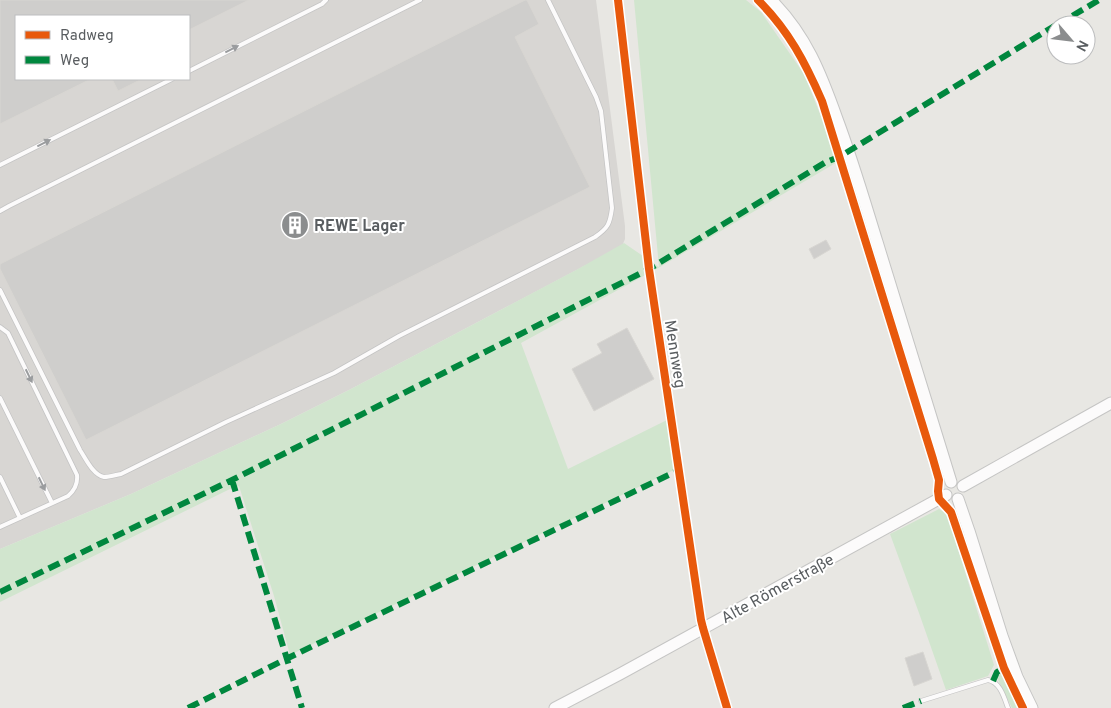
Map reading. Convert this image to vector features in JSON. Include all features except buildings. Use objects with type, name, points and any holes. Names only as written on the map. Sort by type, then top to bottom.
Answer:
[{"type":"street","name":"Mennweg","points":[[618,0],[649,269],[703,628],[727,708]]},
{"type":"street","points":[[771,0],[780,8],[798,32],[821,74],[849,151],[951,482]]},
{"type":"street","points":[[963,486],[1111,403]]},
{"type":"street","points":[[958,500],[950,499],[946,494],[945,487],[951,482],[958,482],[963,486]]},
{"type":"street","points":[[958,500],[963,494],[963,486]]},
{"type":"street","name":"Alte Römerstraße","points":[[555,708],[946,494]]},
{"type":"street","points":[[958,500],[1002,636],[1017,677],[1032,708]]},
{"type":"lane","points":[[190,70],[322,4],[326,0]]},
{"type":"lane","points":[[0,211],[420,0]]},
{"type":"lane","points":[[0,290],[80,450],[94,471],[101,476],[107,477],[121,474],[226,422],[334,373],[399,336],[595,237],[609,225],[612,208],[601,111],[596,97],[548,0]]},
{"type":"lane","points":[[0,165],[170,80]]},
{"type":"lane","points":[[0,327],[8,332],[78,480],[73,492],[0,527]]},
{"type":"lane","points":[[0,398],[52,503]]},
{"type":"lane","points":[[0,477],[20,518]]},
{"type":"lane","points":[[921,701],[988,680],[998,685],[1008,708]]},
{"type":"shaded area","points":[[0,0],[596,0],[625,226],[625,239],[622,246],[349,390],[131,494],[0,549]]},
{"type":"green space","points":[[634,0],[746,0],[761,12],[804,74],[839,161],[660,267],[521,343],[568,469],[667,420],[674,470],[290,655],[274,596],[239,486],[0,602],[0,549],[131,494],[283,423],[349,390],[624,243],[659,267]]},
{"type":"green space","points":[[939,509],[947,514],[994,665],[988,676],[946,690],[890,534]]},
{"type":"green space","points":[[1003,672],[1020,708],[1012,708],[996,678],[996,674]]},
{"type":"marked path","points":[[1074,15],[1099,0]]},
{"type":"marked path","points":[[0,592],[232,480],[649,269],[826,162],[839,157],[1046,31]]},
{"type":"marked path","points":[[188,708],[679,470]]},
{"type":"marked path","points":[[232,480],[302,708]]},
{"type":"marked path","points":[[993,681],[997,672],[1004,668]]},
{"type":"marked path","points":[[903,708],[921,701]]},
{"type":"cycle path","points":[[618,0],[649,269],[701,620],[727,708]]},
{"type":"cycle path","points":[[758,0],[787,35],[809,73],[822,101],[933,459],[939,480],[939,499],[951,512],[1004,668],[1023,708]]},
{"type":"place","name":"REWE Lager","points":[[295,225]]}]
